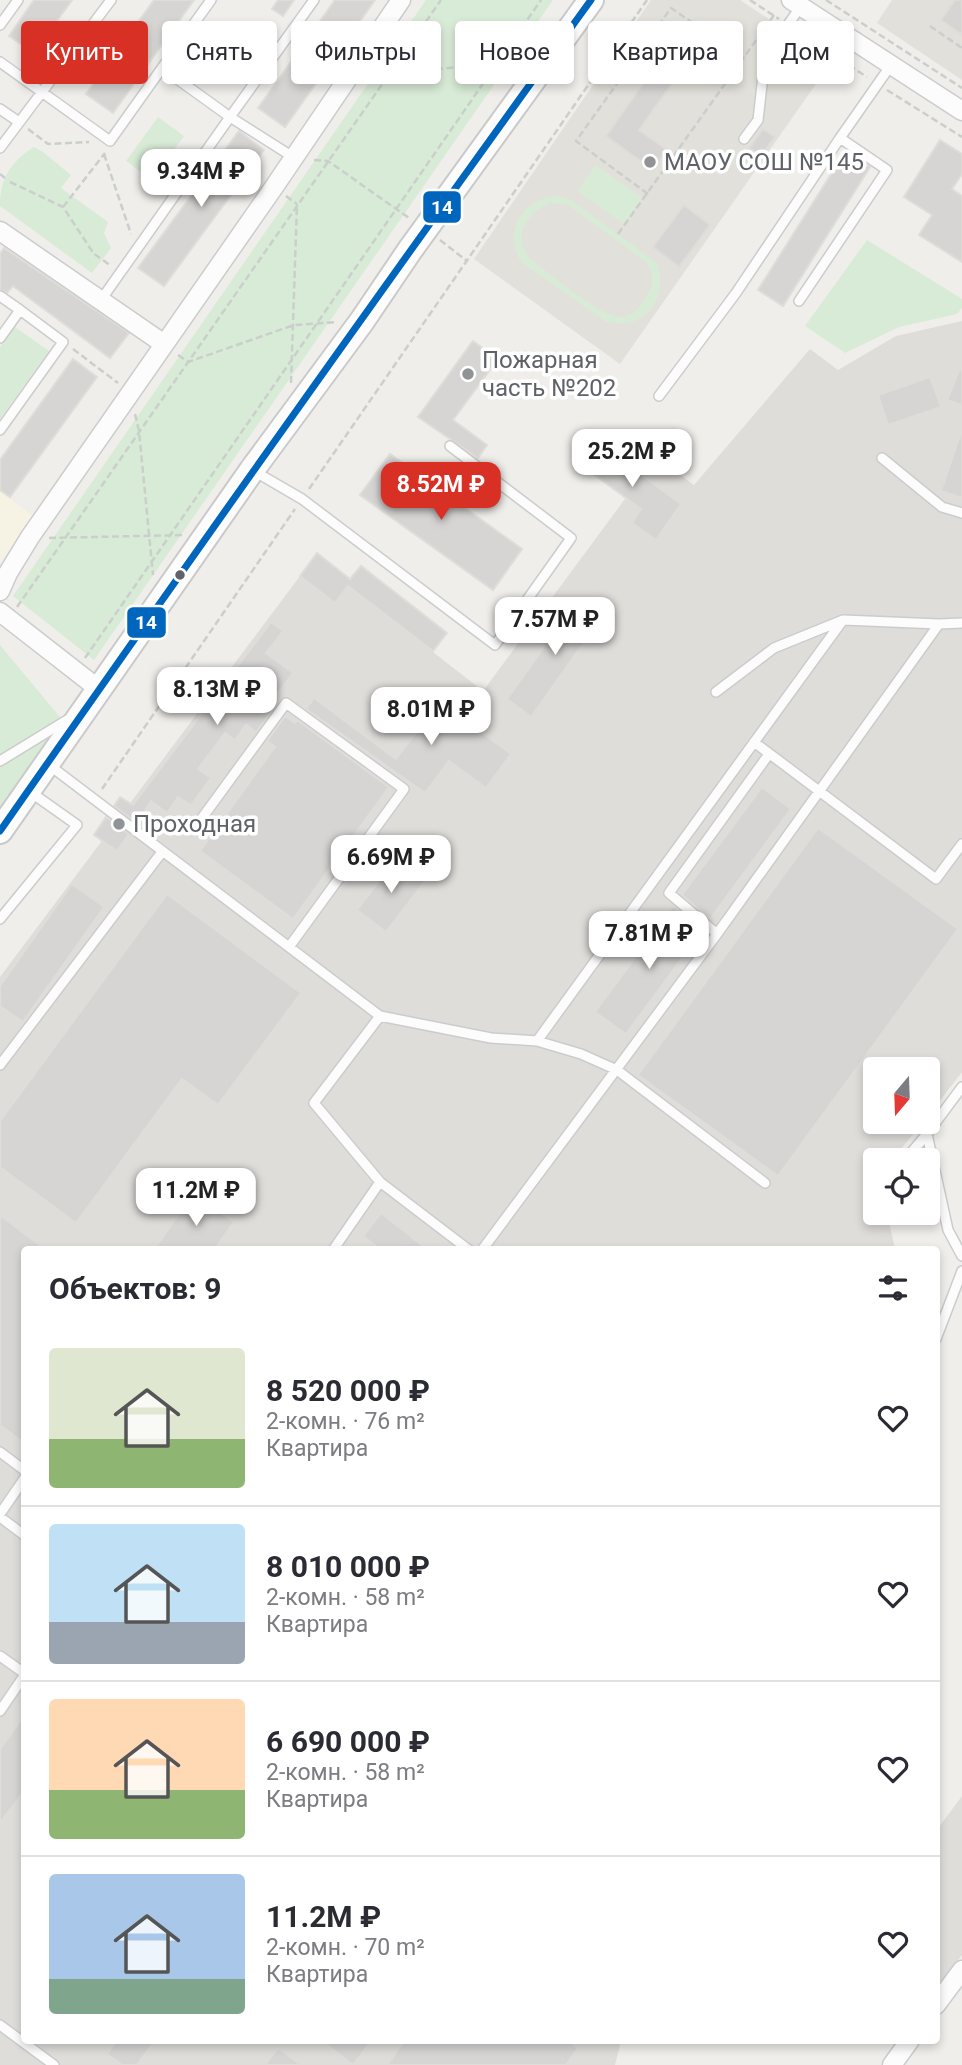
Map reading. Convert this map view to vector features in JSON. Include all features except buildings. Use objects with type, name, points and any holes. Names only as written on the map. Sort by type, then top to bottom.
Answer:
[{"type":"street","points":[[386,21],[401,0]]},
{"type":"street","points":[[0,831],[252,470],[591,0]]},
{"type":"street","points":[[796,3],[962,111]]},
{"type":"street","points":[[0,591],[30,537],[342,84]]},
{"type":"street","points":[[0,231],[164,344]]},
{"type":"street","points":[[4,615],[100,690]]},
{"type":"street","points":[[940,2000],[962,1970]]},
{"type":"street","points":[[892,2065],[907,2044]]},
{"type":"lane","points":[[0,25],[18,0]]},
{"type":"lane","points":[[0,148],[111,0]]},
{"type":"lane","points":[[196,21],[211,0]]},
{"type":"lane","points":[[101,300],[314,0]]},
{"type":"lane","points":[[789,21],[796,3]]},
{"type":"lane","points":[[0,62],[110,141],[162,68]]},
{"type":"lane","points":[[659,396],[736,293],[891,65]]},
{"type":"lane","points":[[184,84],[293,157]]},
{"type":"lane","points":[[744,139],[758,120],[762,84]]},
{"type":"lane","points":[[0,109],[19,122]]},
{"type":"lane","points":[[799,301],[887,170],[840,138]]},
{"type":"lane","points":[[0,296],[63,342],[0,430]]},
{"type":"lane","points":[[0,338],[20,310]]},
{"type":"lane","points":[[252,470],[302,499],[495,645],[571,538],[450,446]]},
{"type":"lane","points":[[882,458],[942,507],[962,513]]},
{"type":"lane","points":[[537,1041],[843,620]]},
{"type":"lane","points":[[716,692],[774,648],[843,620],[962,623]]},
{"type":"lane","points":[[484,1246],[717,934],[940,624]]},
{"type":"lane","points":[[0,761],[64,722],[100,690]]},
{"type":"lane","points":[[194,829],[286,703],[404,789],[289,947]]},
{"type":"lane","points":[[754,742],[936,879],[962,844]]},
{"type":"lane","points":[[717,934],[669,892],[769,754]]},
{"type":"lane","points":[[48,765],[380,1016],[491,1038],[537,1041],[581,1054],[617,1070],[765,1183]]},
{"type":"lane","points":[[0,919],[77,825],[29,791]]},
{"type":"lane","points":[[0,1065],[162,852]]},
{"type":"lane","points":[[380,1016],[314,1103],[380,1182],[464,1246]]},
{"type":"lane","points":[[940,1116],[962,1087]]},
{"type":"lane","points":[[915,1148],[926,1134]]},
{"type":"lane","points":[[927,1134],[948,1230],[962,1256]]},
{"type":"lane","points":[[337,1246],[380,1182]]},
{"type":"lane","points":[[940,1329],[962,1271]]},
{"type":"lane","points":[[0,1452],[21,1469]]},
{"type":"lane","points":[[21,1484],[0,1515],[21,1532]]},
{"type":"lane","points":[[0,1656],[21,1673]]},
{"type":"lane","points":[[0,1711],[21,1680]]},
{"type":"lane","points":[[0,2025],[21,2037]]},
{"type":"lane","points":[[31,2044],[54,2065]]},
{"type":"path","points":[[426,21],[441,0]]},
{"type":"path","points":[[527,21],[541,0]]},
{"type":"path","points":[[632,21],[647,0]]},
{"type":"path","points":[[750,0],[782,21]]},
{"type":"path","points":[[826,0],[961,86]]},
{"type":"path","points":[[662,21],[671,8],[690,21]]},
{"type":"path","points":[[618,233],[774,15]]},
{"type":"path","points":[[930,26],[962,48]]},
{"type":"path","points":[[854,68],[962,136]]},
{"type":"path","points":[[4,615],[65,538],[381,84]]},
{"type":"path","points":[[75,672],[483,84]]},
{"type":"path","points":[[95,799],[588,84]]},
{"type":"path","points":[[618,84],[576,141],[648,194]]},
{"type":"path","points":[[19,122],[47,145],[100,142]]},
{"type":"path","points":[[96,131],[137,250]]},
{"type":"path","points":[[293,157],[328,161],[467,261]]},
{"type":"path","points":[[0,174],[5,178]]},
{"type":"path","points":[[10,182],[63,207],[94,254],[100,258]]},
{"type":"path","points":[[291,383],[297,204]]},
{"type":"path","points":[[188,362],[294,325],[317,323]]},
{"type":"path","points":[[63,342],[130,391],[139,431],[153,561],[155,610]]},
{"type":"path","points":[[55,538],[207,534]]},
{"type":"shaded area","name":"МАОУ СОШ №145","points":[[651,0],[740,0],[772,21],[757,21],[757,84],[816,84],[620,364],[474,259],[594,84],[743,84],[743,21],[637,21]]},
{"type":"shaded area","points":[[892,0],[962,0],[962,80],[877,23]]},
{"type":"shaded area","points":[[962,321],[962,1072],[940,1100],[940,1057],[863,1057],[863,1134],[913,1134],[902,1148],[863,1148],[863,1225],[890,1225],[894,1246],[21,1246],[21,2044],[620,2044],[615,2065],[0,2065],[0,977],[300,576],[335,603],[348,586],[483,691],[656,457],[694,485],[810,349],[838,370],[896,336]]},
{"type":"shaded area","points":[[0,491],[34,517],[0,562]]},
{"type":"shaded area","points":[[962,1796],[962,1955],[940,1983],[940,1826]]},
{"type":"green space","points":[[426,0],[553,0],[538,21],[455,21],[455,84],[495,84],[94,660],[13,596],[368,84],[441,84],[441,21],[411,21]]},
{"type":"green space","points":[[158,117],[184,136],[152,180],[126,161]]},
{"type":"green space","points":[[34,147],[71,175],[61,188],[108,222],[104,233],[111,248],[92,273],[0,206],[4,179],[8,172]]},
{"type":"green space","points":[[596,165],[642,198],[624,224],[577,191]]},
{"type":"green space","points":[[559,196],[571,200],[657,263],[660,276],[656,300],[642,317],[631,322],[605,321],[521,262],[514,239],[515,228],[526,209],[546,198]],"holes":[[[552,203],[568,205],[646,262],[652,275],[651,288],[633,313],[621,317],[613,316],[575,293],[529,258],[522,241],[522,233],[529,218]]]},
{"type":"green space","points":[[867,240],[962,299],[962,308],[957,314],[899,327],[845,353],[805,326]]},
{"type":"green space","points":[[15,327],[49,351],[0,419],[0,347]]},
{"type":"green space","points":[[0,645],[64,722],[0,808]]},
{"type":"transit line","name":"14","points":[[0,831],[591,0]]},
{"type":"place","name":"МАОУ СОШ №145","points":[[650,162]]},
{"type":"place","name":"Пожарная часть №202","points":[[468,374]]},
{"type":"place","name":"Проходная","points":[[119,824]]}]
